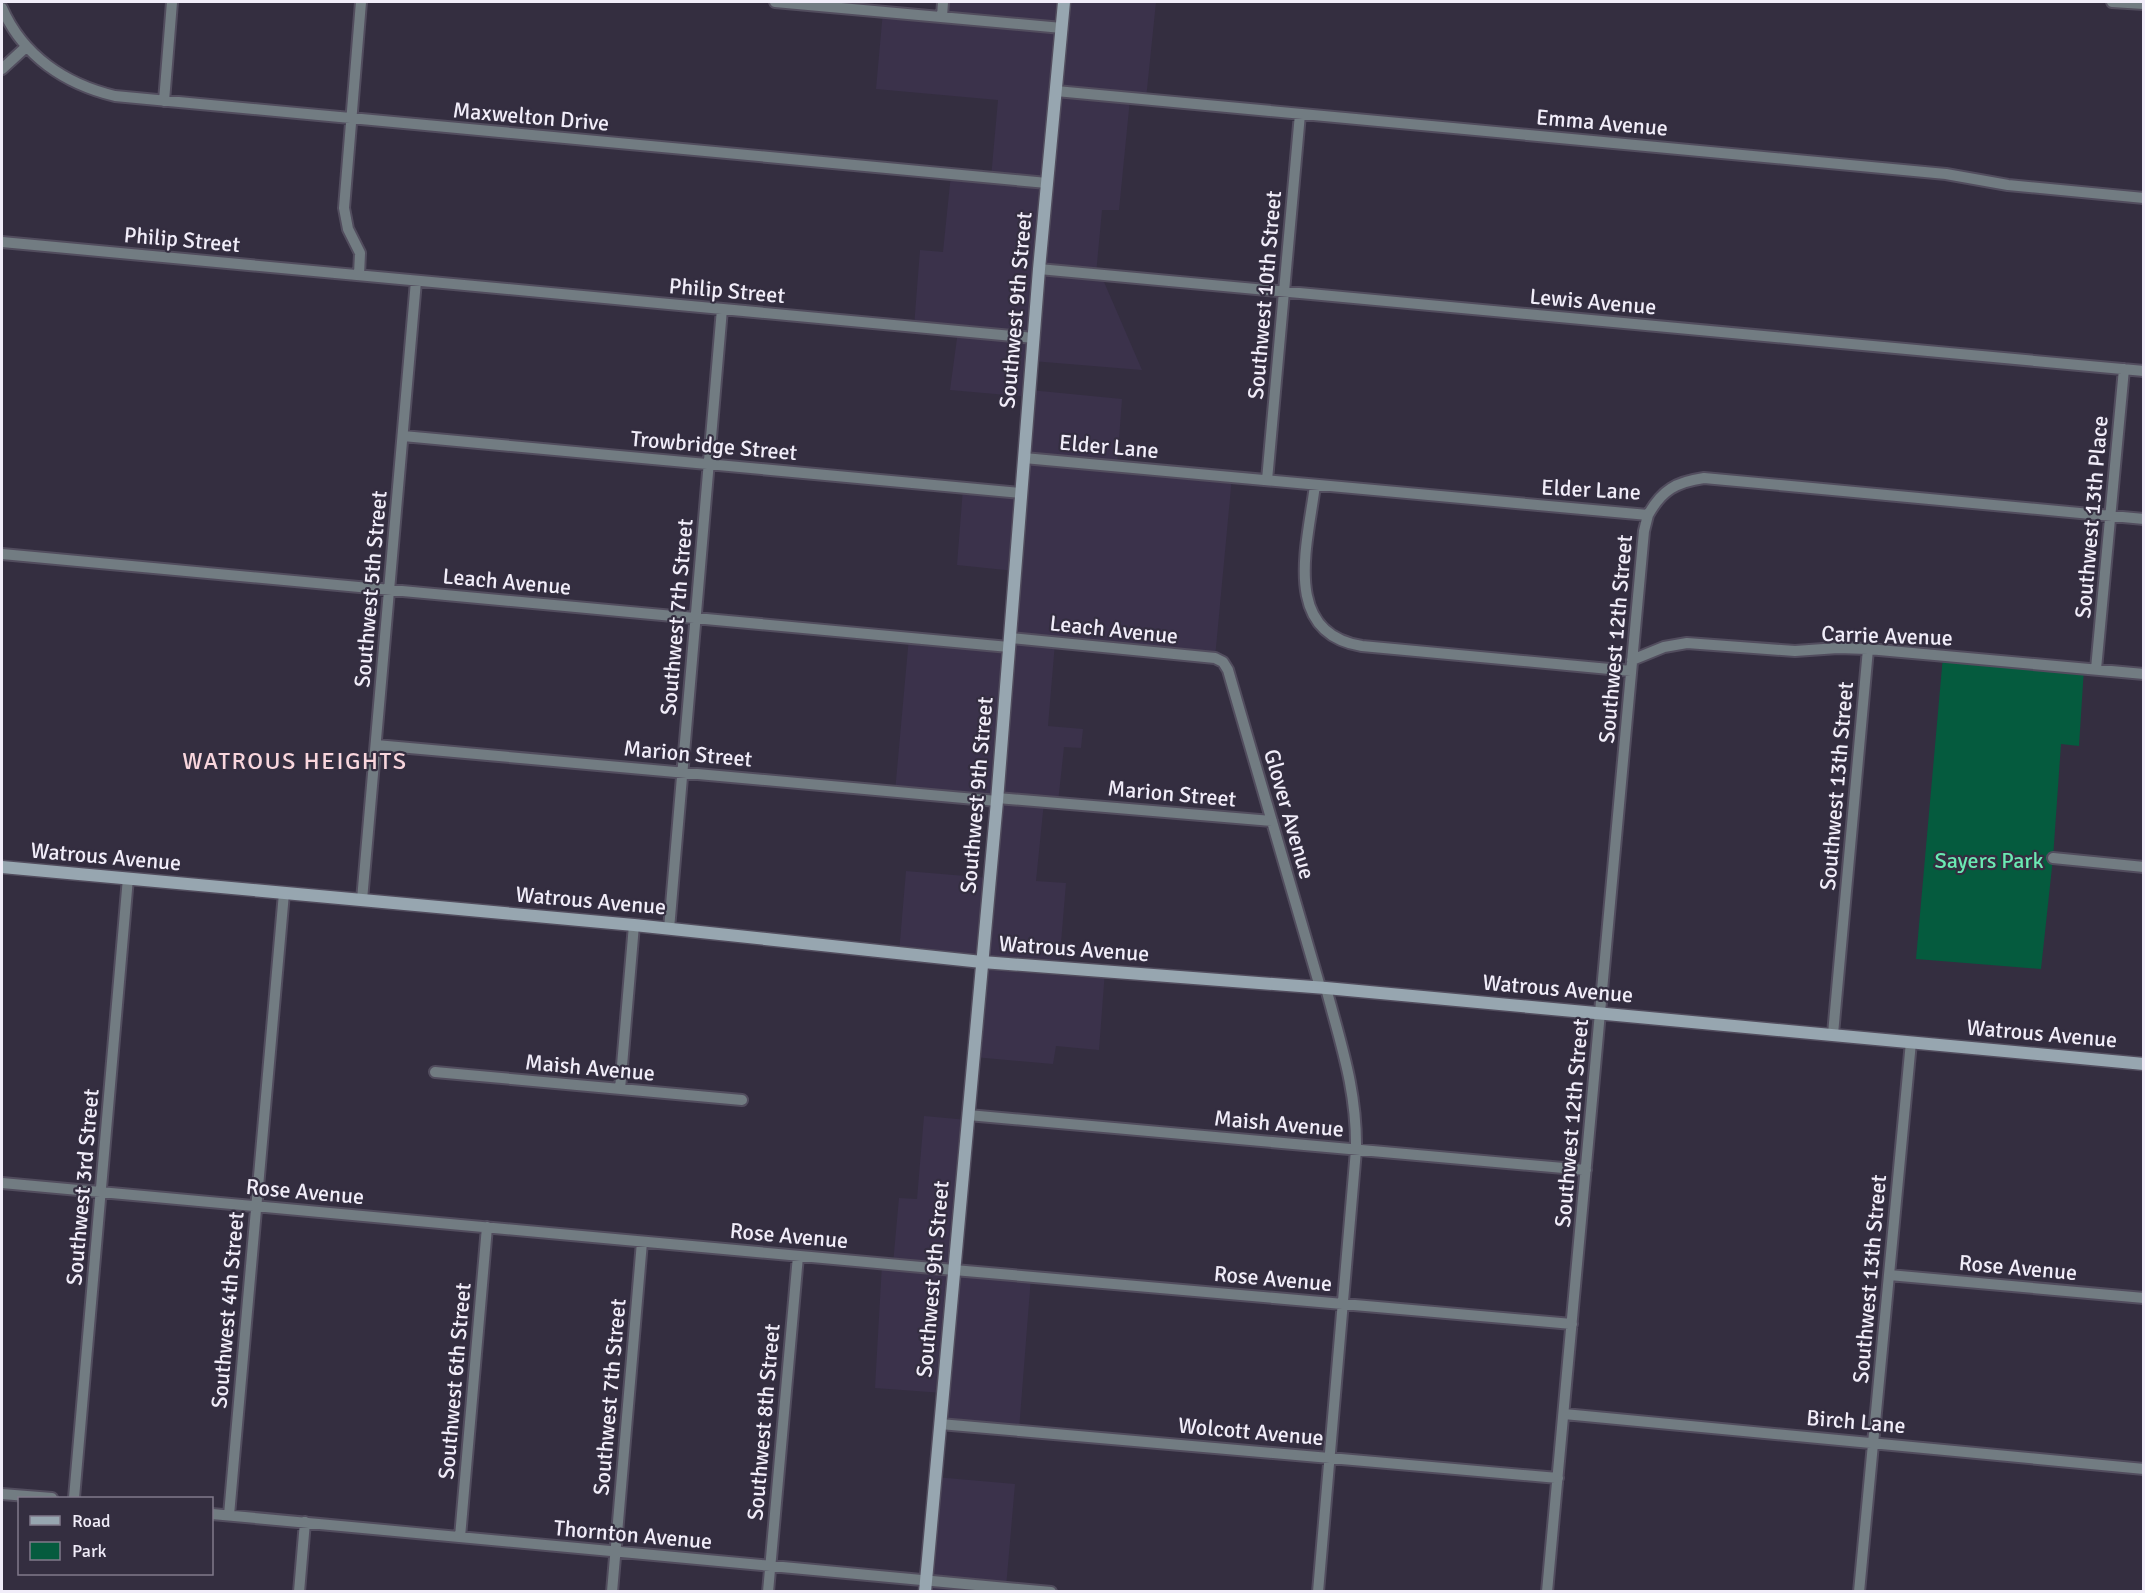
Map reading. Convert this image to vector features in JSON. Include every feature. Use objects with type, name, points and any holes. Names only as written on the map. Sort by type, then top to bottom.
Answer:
[{"type":"street","points":[[164,101],[172,2]]},
{"type":"street","points":[[359,276],[360,254],[348,229],[344,208],[362,2]]},
{"type":"street","points":[[776,2],[1062,28]]},
{"type":"street","points":[[942,17],[943,2]]},
{"type":"street","name":"Southwest 9th Street","points":[[926,1586],[997,799],[1039,269],[1064,2]]},
{"type":"street","points":[[2112,2],[2144,4]]},
{"type":"street","name":"Maxwelton Drive","points":[[2,8],[7,21],[37,58],[63,77],[92,90],[115,96],[1047,183]]},
{"type":"street","points":[[2,69],[26,47]]},
{"type":"street","name":"Emma Avenue","points":[[1056,91],[1946,174],[2008,185],[2144,198]]},
{"type":"street","name":"Southwest 10th Street","points":[[1267,480],[1300,114]]},
{"type":"street","name":"Philip Street","points":[[2,242],[1034,338]]},
{"type":"street","name":"Lewis Avenue","points":[[1039,269],[2144,371]]},
{"type":"street","name":"Southwest 5th Street","points":[[362,900],[416,281]]},
{"type":"street","name":"Southwest 7th Street","points":[[669,929],[722,309]]},
{"type":"street","name":"Southwest 13th Place","points":[[2096,669],[2124,369]]},
{"type":"street","name":"Trowbridge Street","points":[[403,436],[1021,493]]},
{"type":"street","name":"Elder Lane","points":[[1024,458],[1648,515],[1655,502],[1669,489],[1686,481],[1704,478],[2144,519]]},
{"type":"street","name":"Carrie Avenue","points":[[1315,485],[1305,567],[1309,609],[1317,624],[1329,636],[1345,644],[1632,665],[1664,647],[1687,643],[1795,651],[1838,648],[1869,649],[2144,674]]},
{"type":"street","name":"Southwest 12th Street","points":[[1548,1592],[1644,531],[1648,515]]},
{"type":"street","name":"Leach Avenue","points":[[2,555],[696,618],[1215,658]]},
{"type":"street","name":"Southwest 13th Street","points":[[1833,1035],[1869,649]]},
{"type":"street","name":"Glover Avenue","points":[[1215,658],[1223,662],[1228,670],[1353,1087],[1357,1122],[1318,1592]]},
{"type":"street","name":"Marion Street","points":[[376,745],[1272,821]]},
{"type":"street","points":[[2053,858],[2144,867]]},
{"type":"street","name":"Watrous Avenue","points":[[2,867],[634,925],[982,962],[1323,987],[2144,1064]]},
{"type":"street","name":"Southwest 3rd Street","points":[[74,1497],[128,878]]},
{"type":"street","name":"Southwest 4th Street","points":[[229,1515],[284,893]]},
{"type":"street","points":[[620,1089],[634,925]]},
{"type":"street","name":"Southwest 13th Street","points":[[1859,1592],[1911,1042]]},
{"type":"street","name":"Maish Avenue","points":[[435,1072],[742,1100]]},
{"type":"street","name":"Maish Avenue","points":[[968,1114],[1586,1170]]},
{"type":"street","name":"Rose Avenue","points":[[2,1183],[1572,1324]]},
{"type":"street","name":"Southwest 6th Street","points":[[460,1537],[487,1227]]},
{"type":"street","name":"Southwest 7th Street","points":[[612,1592],[642,1242]]},
{"type":"street","name":"Southwest 8th Street","points":[[768,1592],[798,1256]]},
{"type":"street","name":"Rose Avenue","points":[[1889,1275],[2144,1298]]},
{"type":"street","name":"Birch Lane","points":[[1564,1414],[2144,1469]]},
{"type":"street","name":"Wolcott Avenue","points":[[940,1424],[1558,1478]]},
{"type":"street","points":[[2,1494],[40,1497]]},
{"type":"street","name":"Thornton Avenue","points":[[213,1514],[770,1566],[926,1586],[1051,1592]]},
{"type":"street","points":[[299,1592],[304,1522]]},
{"type":"shaded area","points":[[943,2],[1156,2],[1146,99],[1130,99],[1119,210],[1102,210],[1096,274],[1101,275],[1142,370],[1032,361],[1030,390],[1122,399],[1117,466],[1232,477],[1215,658],[1055,643],[1048,726],[1083,729],[1081,748],[1064,747],[1058,803],[1044,802],[1036,881],[1066,883],[1059,967],[1105,971],[1099,1050],[1056,1046],[1053,1064],[974,1057],[982,962],[899,953],[906,871],[989,878],[996,801],[895,792],[909,637],[1009,647],[1015,571],[957,565],[963,488],[1021,493],[1029,397],[950,390],[958,331],[914,327],[920,250],[943,252],[951,174],[991,178],[998,100],[876,89],[883,11],[941,17]]},
{"type":"shaded area","points":[[924,1116],[968,1120],[954,1270],[1031,1277],[1019,1430],[940,1424],[943,1393],[875,1388],[882,1264],[893,1264],[899,1198],[917,1199]]},
{"type":"shaded area","points":[[935,1477],[1015,1484],[1006,1588],[999,1592],[925,1592]]},
{"type":"green space","name":"Sayers Park","points":[[1943,656],[2084,668],[2079,746],[2061,744],[2053,858],[2041,969],[1916,959]]},
{"type":"district","name":"WATROUS HEIGHTS","points":[[295,761]]}]
